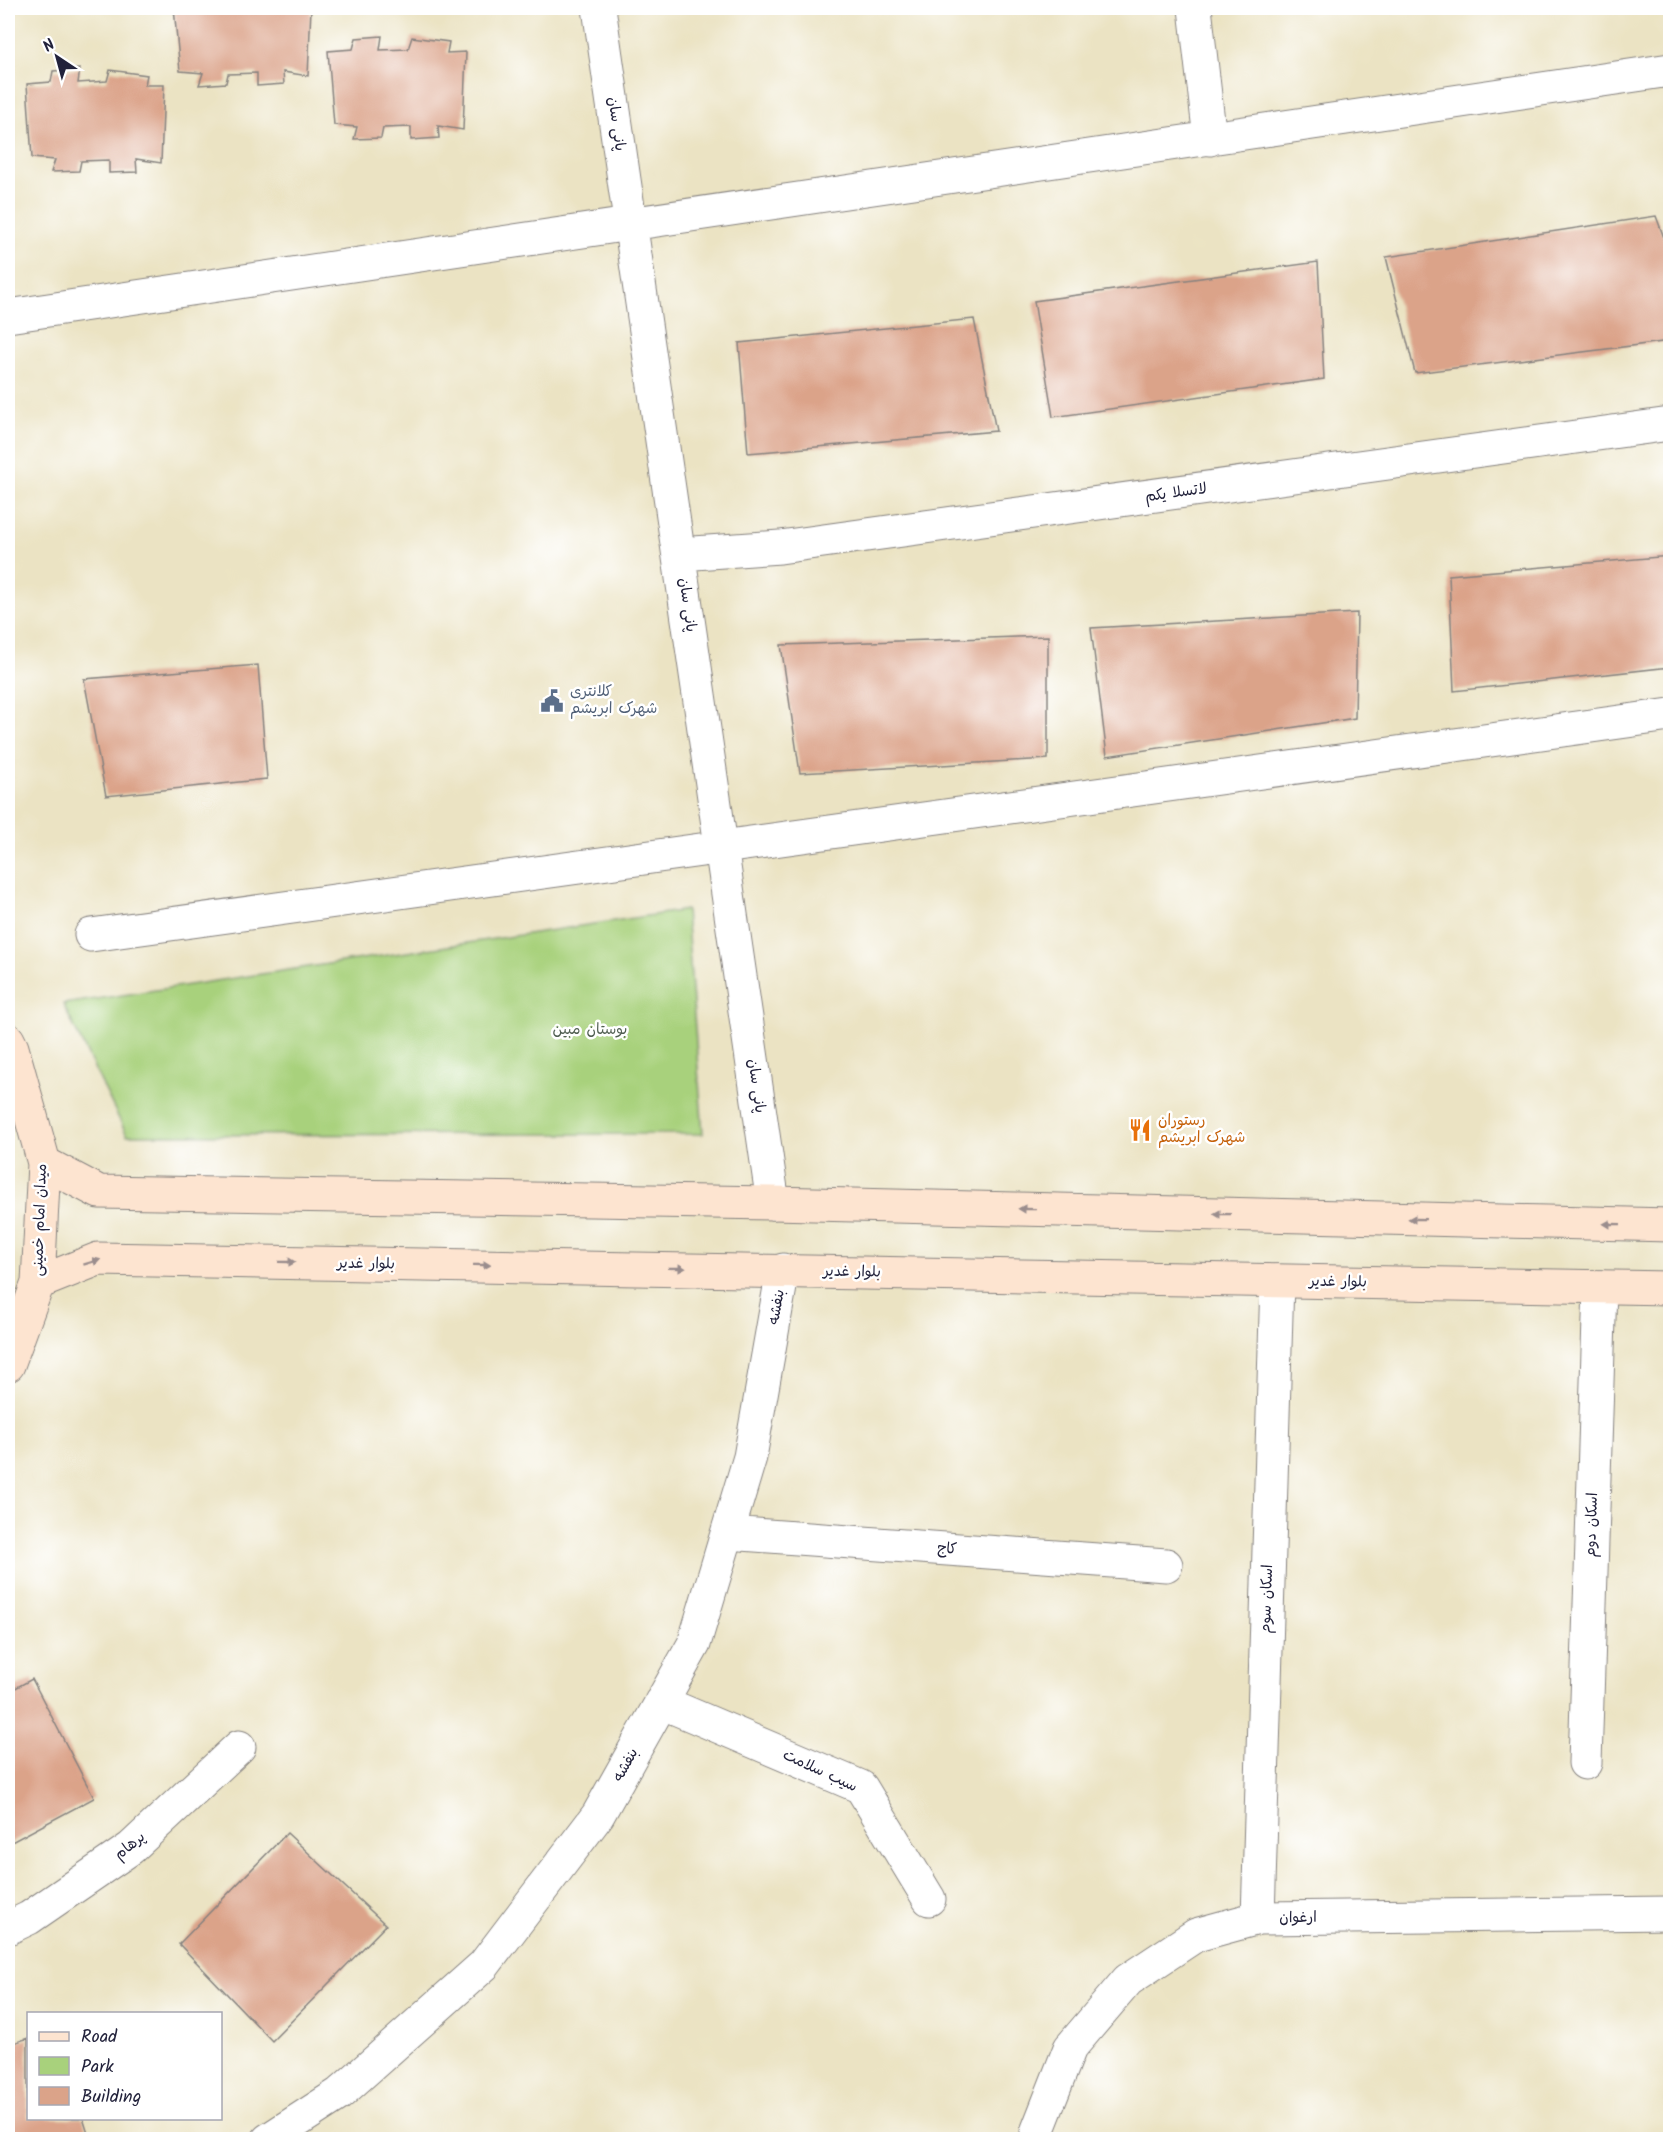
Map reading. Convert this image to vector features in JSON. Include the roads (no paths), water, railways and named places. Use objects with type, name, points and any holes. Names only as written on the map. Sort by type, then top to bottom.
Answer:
[{"type":"street","name":"پانی سان","points":[[599,8],[774,1203]]},
{"type":"street","points":[[1195,8],[1210,139]]},
{"type":"street","points":[[8,316],[1671,70]]},
{"type":"street","name":"لاتسلا یکم","points":[[680,554],[780,547],[1671,424]]},
{"type":"street","points":[[91,935],[1671,715]]},
{"type":"street","name":"میدان امام خمینی","points":[[8,1040],[44,1163],[38,1283],[8,1365]]},
{"type":"street","points":[[44,1163],[99,1192],[774,1203],[1671,1225]]},
{"type":"street","name":"بلوار غدیر","points":[[38,1283],[98,1259],[1671,1288]]},
{"type":"street","name":"بنفشه","points":[[268,2139],[339,2094],[484,1965],[597,1815],[694,1644],[750,1457],[783,1270]]},
{"type":"street","name":"اسکان سوم","points":[[1258,1918],[1276,1281]]},
{"type":"street","name":"اسکان دوم","points":[[1585,1763],[1600,1287]]},
{"type":"street","name":"کاج","points":[[728,1533],[1166,1565]]},
{"type":"street","name":"سیب سلامت","points":[[661,1702],[861,1787],[929,1899]]},
{"type":"street","name":"پرهام","points":[[8,1928],[29,1918],[131,1848],[239,1748]]},
{"type":"street","name":"ارغوان","points":[[1037,2139],[1037,2132],[1070,2048],[1128,1980],[1196,1935],[1258,1918],[1671,1913]]},
{"type":"place","name":"کلانتری شهرک ابریشم","points":[[552,701]]},
{"type":"place","name":"رستوران شهرک ابریشم","points":[[1140,1130]]},
{"type":"park label","name":"بوستان مبین","points":[[590,1030]]}]
